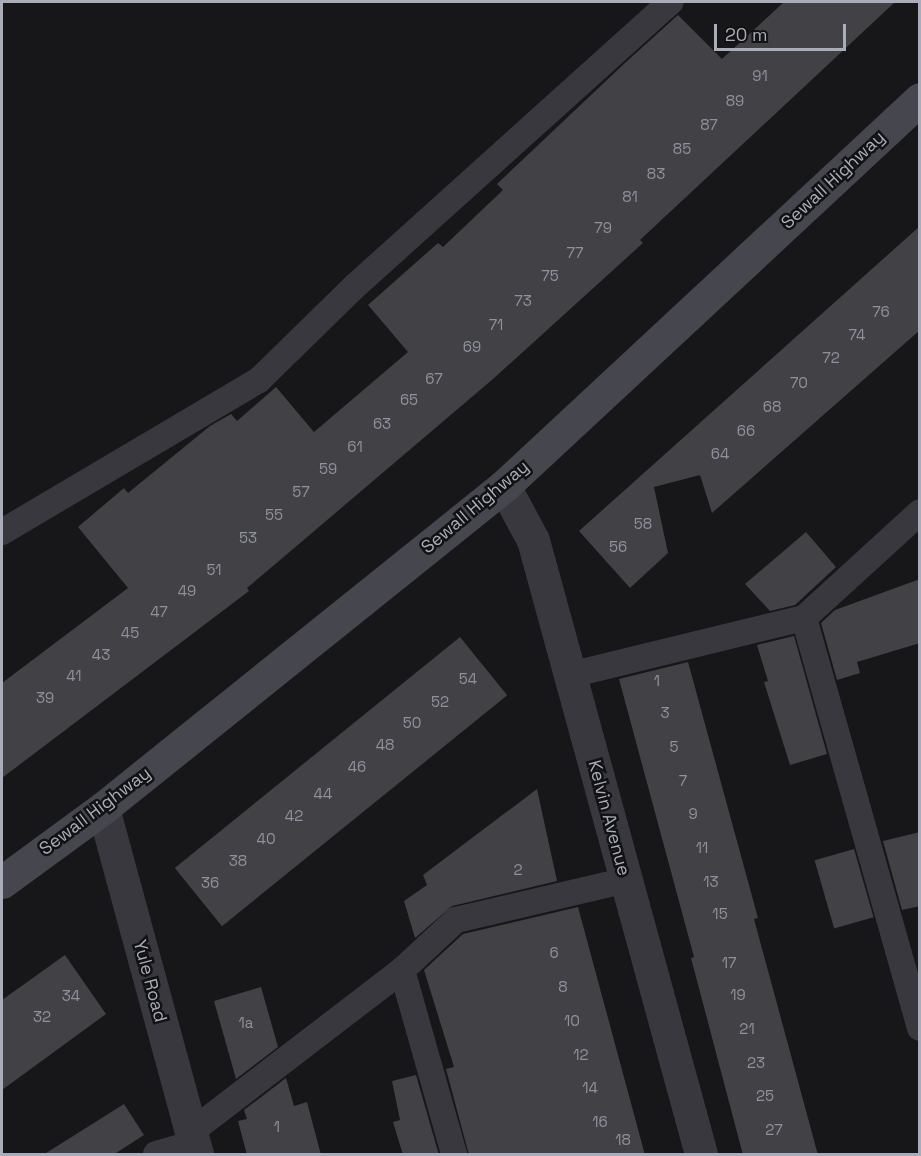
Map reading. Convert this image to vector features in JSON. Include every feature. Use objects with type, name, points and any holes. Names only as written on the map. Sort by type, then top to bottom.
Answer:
[{"type":"street","name":"Sewall Highway","points":[[2,882],[103,807],[504,486],[920,99]]},
{"type":"street","name":"Kelvin Avenue","points":[[504,486],[533,540],[701,1155]]},
{"type":"street","name":"Yule Road","points":[[103,807],[194,1143]]},
{"type":"lane","points":[[2,532],[259,380],[354,288],[670,2]]},
{"type":"lane","points":[[570,675],[804,618],[920,512]]},
{"type":"lane","points":[[804,618],[920,1028]]},
{"type":"lane","points":[[156,1155],[194,1143],[402,970],[456,920],[626,880]]},
{"type":"lane","points":[[402,970],[454,1155]]},
{"type":"building","points":[[784,2],[895,2],[640,240],[643,243],[493,379],[247,588],[249,591],[2,778],[2,683],[128,588],[78,527],[124,488],[128,493],[210,426],[231,414],[237,421],[276,387],[314,432],[408,352],[368,305],[438,243],[443,247],[503,190],[497,184],[626,62],[678,15],[722,59]]},
{"type":"building","points":[[920,226],[920,330],[712,513],[700,475],[654,487],[668,553],[630,588],[579,531]]},
{"type":"building","points":[[806,532],[836,567],[795,605],[770,611],[745,584]]},
{"type":"building","points":[[920,579],[920,643],[857,662],[860,673],[837,680],[821,623],[835,610]]},
{"type":"building","points":[[794,636],[827,754],[790,765],[764,682],[768,681],[757,645]]},
{"type":"building","points":[[460,637],[507,695],[222,926],[175,868]]},
{"type":"building","points":[[688,662],[758,918],[754,919],[818,1155],[743,1155],[691,958],[694,957],[619,679]]},
{"type":"building","points":[[537,789],[557,881],[452,906],[415,938],[404,901],[427,885],[423,875]]},
{"type":"building","points":[[920,832],[920,906],[902,910],[883,841]]},
{"type":"building","points":[[854,849],[874,917],[834,929],[815,860]]},
{"type":"building","points":[[578,907],[645,1155],[469,1155],[446,1069],[454,1067],[424,970],[463,934]]},
{"type":"building","points":[[65,955],[106,1014],[2,1090],[2,1000]]},
{"type":"building","points":[[261,987],[278,1047],[236,1079],[214,1001]]},
{"type":"building","points":[[416,1075],[439,1155],[403,1155],[393,1122],[400,1120],[392,1081]]},
{"type":"building","points":[[286,1078],[294,1106],[307,1102],[321,1155],[247,1155],[238,1121],[247,1119],[244,1110]]},
{"type":"building","points":[[124,1104],[144,1135],[113,1155],[43,1155]]}]
